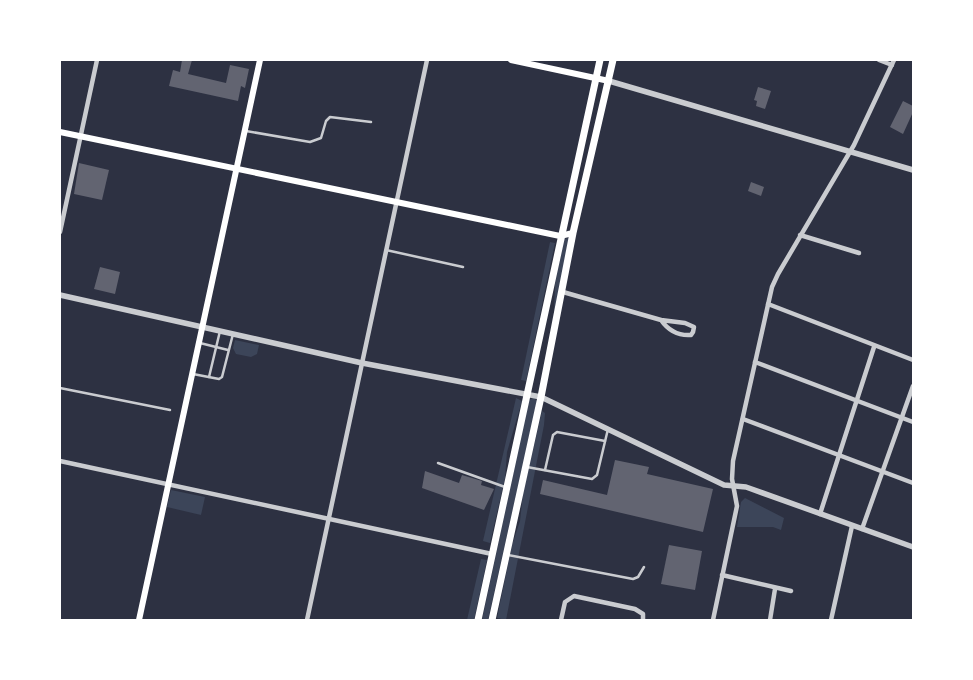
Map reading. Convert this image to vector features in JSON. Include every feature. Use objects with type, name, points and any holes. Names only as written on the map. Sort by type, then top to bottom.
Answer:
[{"type":"main road","points":[[139,620],[260,60]]},
{"type":"main road","points":[[511,60],[609,81]]},
{"type":"main road","points":[[478,620],[560,236],[600,60]]},
{"type":"main road","points":[[492,620],[563,292],[573,233],[613,60]]},
{"type":"main road","points":[[60,132],[560,236],[573,233]]},
{"type":"street","points":[[60,232],[97,60]]},
{"type":"street","points":[[307,620],[427,60]]},
{"type":"street","points":[[713,620],[737,506],[732,469],[768,304],[778,274],[850,152],[893,62],[878,60]]},
{"type":"street","points":[[609,81],[913,170]]},
{"type":"street","points":[[800,235],[859,253]]},
{"type":"street","points":[[563,292],[661,320],[689,324],[694,327],[693,332],[688,335],[677,333],[661,320]]},
{"type":"street","points":[[60,295],[202,325],[362,363],[541,397],[721,483],[746,487],[913,547]]},
{"type":"street","points":[[768,304],[874,347],[913,360]]},
{"type":"street","points":[[820,514],[874,347]]},
{"type":"street","points":[[755,362],[913,422]]},
{"type":"street","points":[[862,529],[913,386]]},
{"type":"street","points":[[742,419],[913,483]]},
{"type":"street","points":[[60,461],[492,554]]},
{"type":"street","points":[[831,620],[852,526]]},
{"type":"street","points":[[722,575],[775,589],[791,591]]},
{"type":"street","points":[[770,620],[775,589]]},
{"type":"street","points":[[561,620],[565,602],[574,596],[635,609],[643,614],[643,620]]},
{"type":"lane","points":[[244,131],[310,142],[321,138],[326,121],[330,117],[371,122]]},
{"type":"lane","points":[[386,250],[463,267]]},
{"type":"lane","points":[[208,377],[220,330]]},
{"type":"lane","points":[[192,373],[219,379],[222,377],[233,333]]},
{"type":"lane","points":[[198,343],[229,350]]},
{"type":"lane","points":[[60,388],[170,410]]},
{"type":"lane","points":[[526,467],[592,479],[597,475],[608,428]]},
{"type":"lane","points":[[545,470],[553,435],[557,432],[605,441]]},
{"type":"lane","points":[[438,463],[506,488]]},
{"type":"lane","points":[[507,554],[633,579],[638,577],[644,567]]},
{"type":"shaded area","points":[[569,238],[554,314],[555,284],[564,239]]},
{"type":"shaded area","points":[[550,242],[555,243],[526,381],[521,380]]},
{"type":"shaded area","points":[[235,340],[259,345],[257,354],[251,357],[236,354],[233,348]]},
{"type":"shaded area","points":[[516,398],[522,401],[507,452],[505,478],[490,543],[483,541]]},
{"type":"shaded area","points":[[534,398],[537,401],[488,620],[482,620],[529,400]]},
{"type":"shaded area","points":[[542,411],[545,413],[544,425],[506,620],[497,618],[512,545],[520,521],[523,493]]},
{"type":"shaded area","points":[[171,490],[205,497],[201,515],[167,507]]},
{"type":"shaded area","points":[[745,498],[784,518],[781,530],[773,527],[737,527],[741,502]]},
{"type":"shaded area","points":[[481,559],[487,560],[474,620],[467,620]]},
{"type":"building","points":[[182,60],[192,60],[188,74],[226,83],[230,65],[249,69],[245,88],[241,86],[238,101],[169,86],[173,70],[180,72]]},
{"type":"building","points":[[758,87],[771,91],[765,109],[756,106],[757,101],[754,100]]},
{"type":"building","points":[[903,101],[913,106],[913,112],[903,134],[890,127]]},
{"type":"building","points":[[79,163],[109,170],[102,200],[74,194]]},
{"type":"building","points":[[751,182],[764,187],[761,196],[748,191]]},
{"type":"building","points":[[100,267],[120,272],[115,294],[94,289]]},
{"type":"building","points":[[615,460],[649,467],[647,474],[713,489],[703,532],[540,494],[543,480],[607,495]]},
{"type":"building","points":[[425,471],[459,483],[462,475],[482,481],[481,485],[494,489],[484,510],[422,488]]},
{"type":"building","points":[[669,545],[702,551],[695,590],[661,584]]}]
